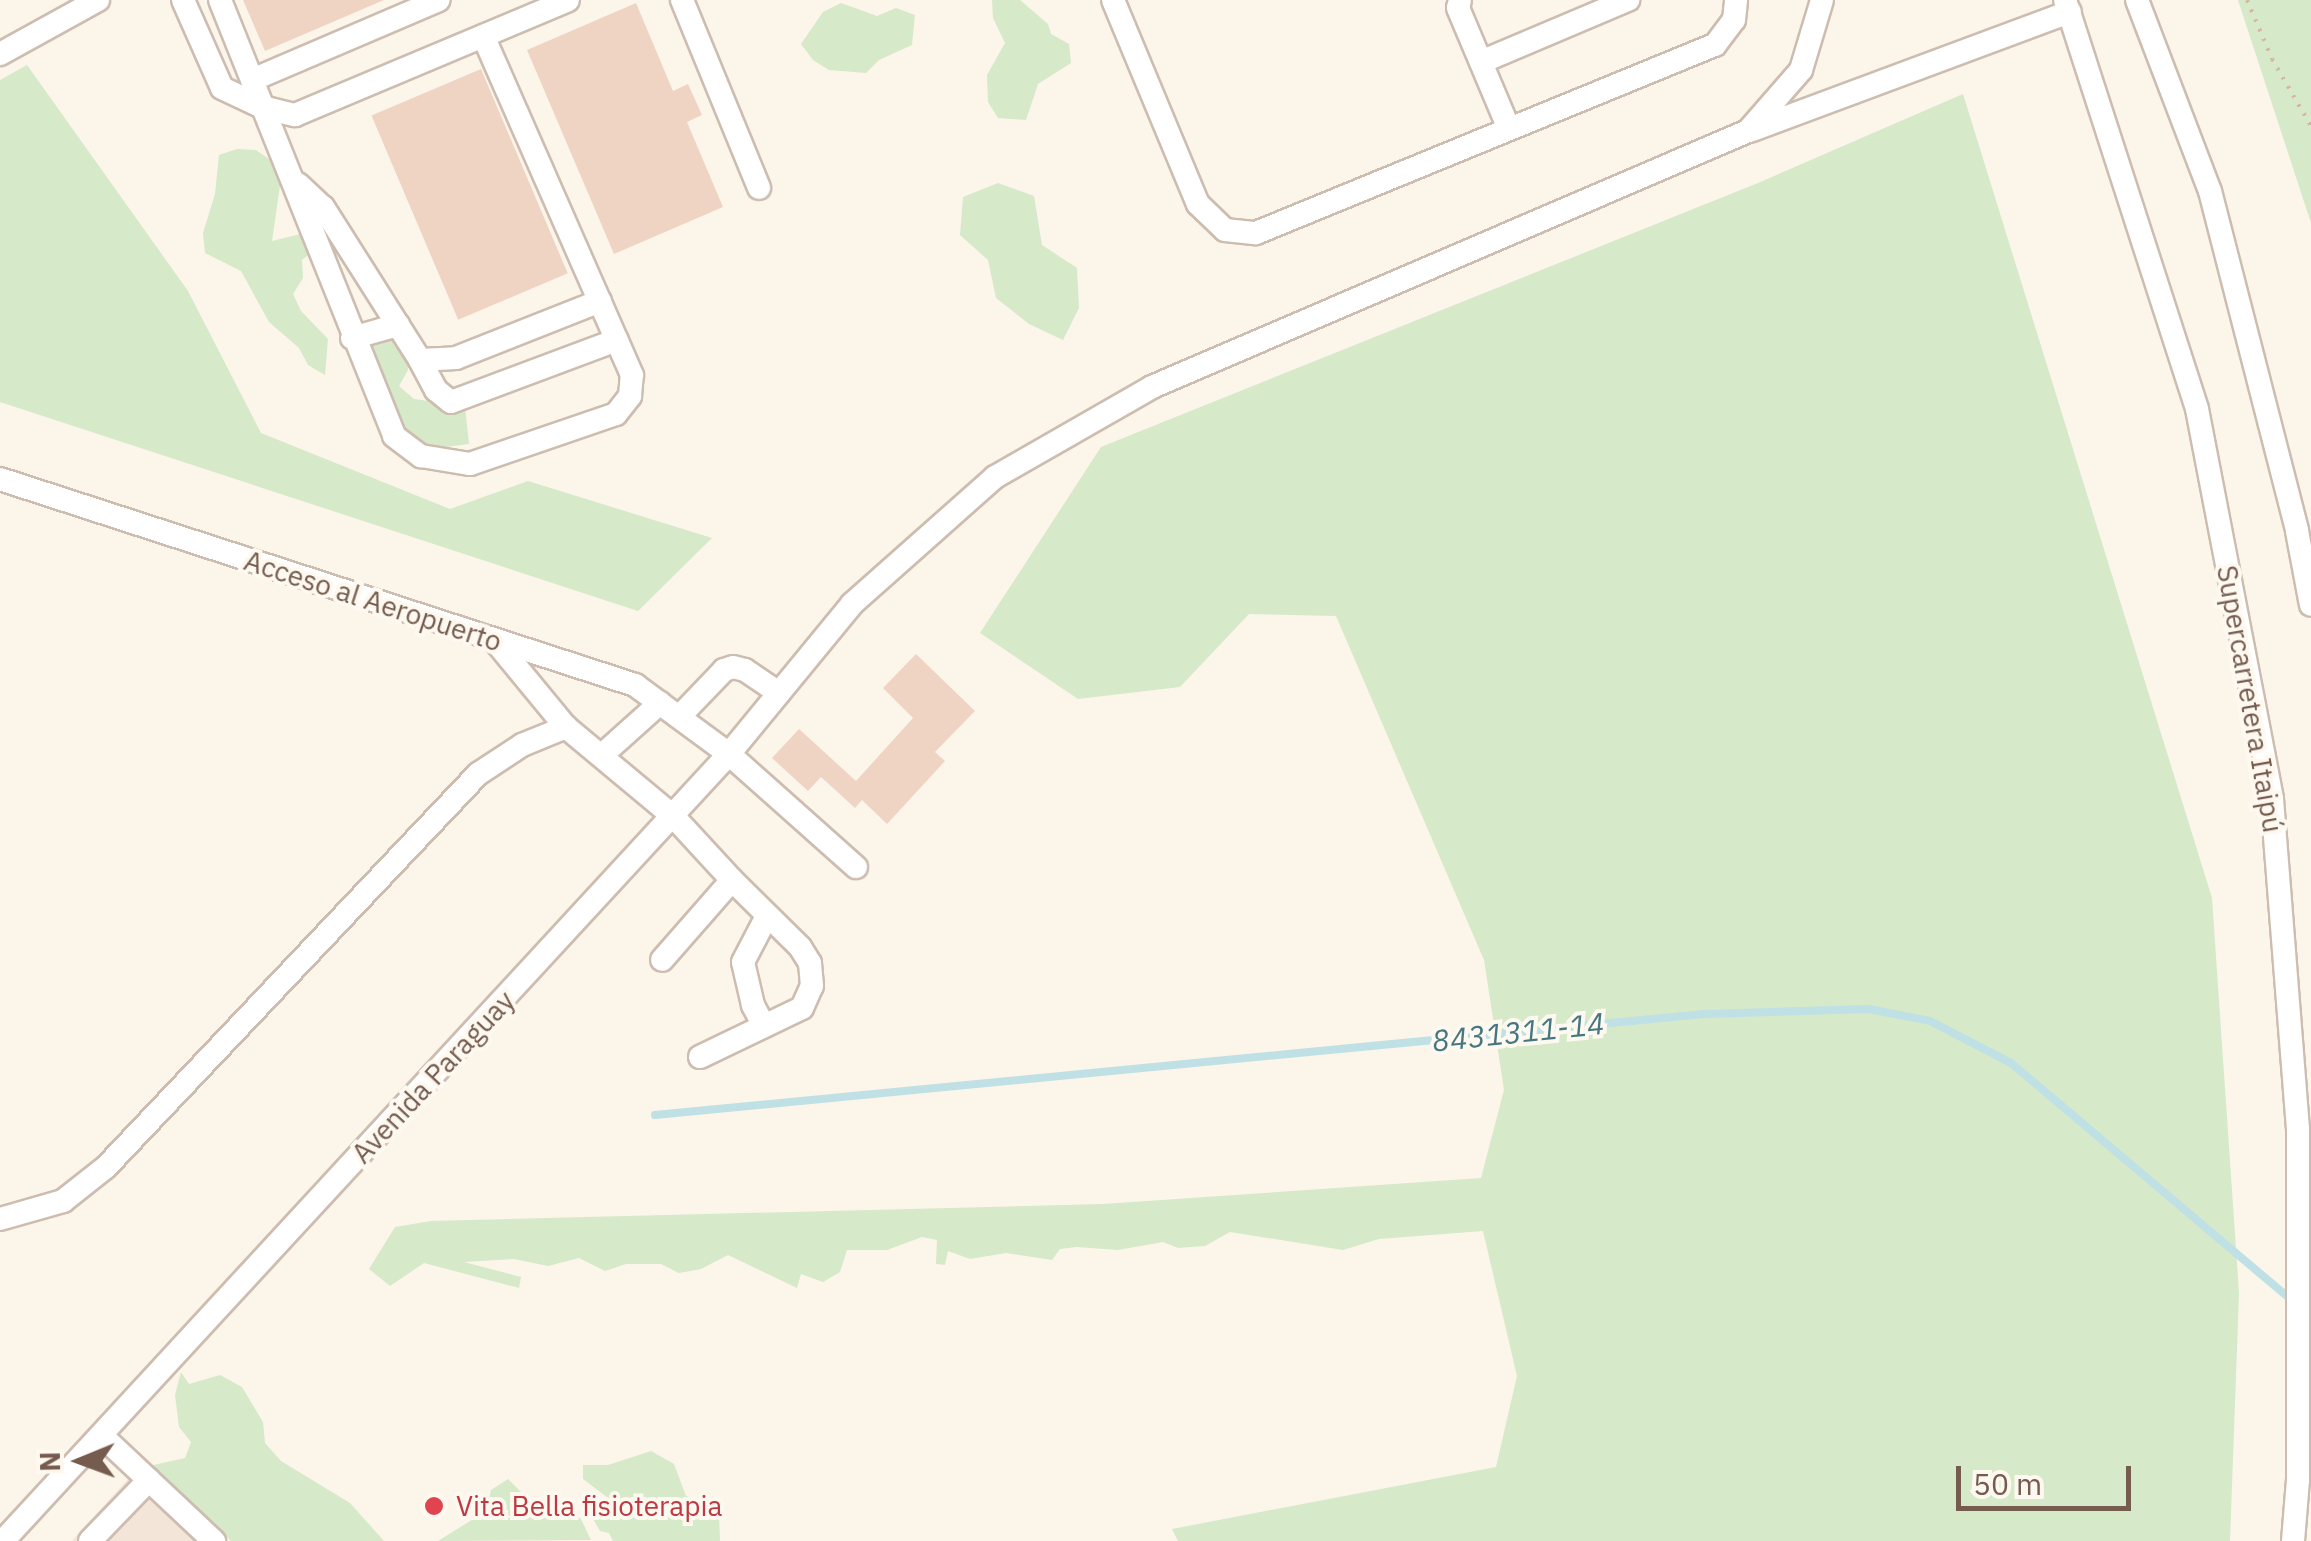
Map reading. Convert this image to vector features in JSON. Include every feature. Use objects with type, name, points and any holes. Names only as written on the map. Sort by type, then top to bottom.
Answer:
[{"type":"street","points":[[0,54],[98,0]]},
{"type":"street","points":[[183,0],[222,88],[262,108],[295,114],[568,0]]},
{"type":"street","points":[[220,0],[394,436],[422,456],[470,464],[616,414],[630,396],[632,374],[483,36]]},
{"type":"street","points":[[252,80],[439,0]]},
{"type":"street","points":[[682,0],[758,188]]},
{"type":"street","points":[[1113,0],[1198,204],[1224,230],[1256,232],[1715,44],[1734,20],[1736,0]]},
{"type":"street","points":[[1460,0],[1458,8],[1509,129]]},
{"type":"street","points":[[1481,62],[1628,0]]},
{"type":"street","points":[[1748,131],[1801,70],[1822,0]]},
{"type":"street","points":[[2138,0],[2210,191],[2297,531],[2311,606]]},
{"type":"street","name":"Avenida Paraguay","points":[[3,1541],[730,754],[852,604],[995,476],[1152,387],[1748,131],[2067,6]]},
{"type":"street","name":"Supercarretera Itaipú","points":[[2067,6],[2197,409],[2272,799],[2298,1129],[2298,1480],[2294,1541]]},
{"type":"street","points":[[292,180],[323,207],[436,390],[452,402],[617,340]]},
{"type":"street","points":[[420,360],[456,358],[600,301]]},
{"type":"street","points":[[352,338],[398,325]]},
{"type":"street","name":"Acceso al Aeropuerto","points":[[0,478],[635,685],[730,754],[856,867]]},
{"type":"street","points":[[495,641],[566,727],[673,816],[800,947],[810,964],[812,986],[802,1008],[700,1057]]},
{"type":"street","points":[[602,754],[724,670],[745,670],[779,693]]},
{"type":"street","points":[[0,1220],[64,1201],[106,1168],[478,774],[522,745],[566,727]]},
{"type":"street","points":[[662,960],[732,880]]},
{"type":"street","points":[[764,1026],[753,1006],[743,962],[767,916]]},
{"type":"street","points":[[102,1436],[214,1541]]},
{"type":"street","points":[[90,1541],[148,1480]]},
{"type":"path","points":[[2246,0],[2272,60],[2311,126]]},
{"type":"shaded area","points":[[137,1469],[214,1541],[72,1541]]},
{"type":"green space","points":[[992,0],[1020,0],[1048,24],[1051,34],[1069,44],[1071,63],[1038,84],[1026,120],[998,118],[988,102],[987,75],[1005,43],[993,18]]},
{"type":"green space","points":[[2238,0],[2311,0],[2311,223]]},
{"type":"green space","points":[[841,3],[877,16],[896,8],[915,15],[912,45],[879,60],[866,73],[829,70],[813,60],[801,44],[823,12]]},
{"type":"green space","points":[[27,65],[188,291],[261,433],[450,509],[528,481],[712,538],[638,611],[0,402],[0,80]]},
{"type":"green space","points":[[1963,94],[2212,898],[2239,1293],[2230,1541],[1178,1541],[1172,1529],[1496,1467],[1517,1376],[1483,1231],[1379,1239],[1343,1250],[1230,1232],[1205,1246],[1178,1248],[1163,1242],[1118,1250],[1077,1247],[1060,1249],[1052,1260],[1006,1253],[970,1259],[948,1251],[945,1265],[936,1264],[937,1240],[922,1237],[887,1250],[847,1250],[840,1272],[823,1282],[801,1274],[797,1288],[728,1255],[701,1269],[679,1273],[661,1264],[626,1264],[605,1271],[579,1258],[548,1266],[514,1259],[464,1262],[521,1277],[519,1288],[424,1263],[390,1286],[369,1269],[395,1227],[431,1221],[1103,1204],[1481,1178],[1504,1090],[1484,960],[1336,616],[1249,614],[1180,687],[1078,699],[980,633],[1101,447],[1758,183]]},
{"type":"green space","points":[[237,149],[256,150],[272,161],[281,179],[272,241],[309,232],[316,249],[302,260],[303,278],[293,294],[301,311],[328,339],[325,375],[308,365],[299,348],[269,322],[241,271],[205,253],[203,233],[215,194],[219,155]]},
{"type":"green space","points":[[998,183],[1034,196],[1042,245],[1077,268],[1079,308],[1063,340],[1029,324],[996,298],[988,260],[960,235],[963,197]]},
{"type":"green space","points":[[397,333],[408,350],[408,370],[399,386],[414,399],[465,406],[469,444],[430,449],[397,431],[363,346]]},
{"type":"green space","points":[[181,1372],[189,1384],[220,1375],[242,1387],[263,1422],[265,1443],[281,1461],[350,1503],[384,1541],[231,1541],[149,1466],[185,1458],[191,1442],[179,1427],[175,1395]]},
{"type":"green space","points":[[651,1451],[674,1464],[686,1496],[711,1503],[719,1512],[720,1541],[613,1541],[609,1533],[600,1531],[593,1519],[595,1513],[607,1513],[616,1504],[583,1479],[583,1465],[608,1465]]},
{"type":"green space","points":[[508,1479],[528,1499],[568,1509],[580,1517],[591,1540],[438,1541],[486,1511],[491,1490]]},
{"type":"building","points":[[243,0],[384,0],[265,51]]},
{"type":"building","points":[[636,3],[673,91],[688,84],[702,115],[687,122],[723,207],[614,254],[527,50]]},
{"type":"building","points":[[481,69],[568,273],[458,320],[371,115]]},
{"type":"building","points":[[916,654],[975,711],[935,752],[945,761],[887,824],[862,800],[855,808],[821,777],[808,791],[772,758],[799,729],[856,781],[913,718],[883,688]]},
{"type":"waterway","name":"8431311-14","points":[[655,1115],[1704,1014],[1869,1009],[1930,1021],[2011,1063],[2287,1296]]},
{"type":"place","name":"Vita Bella fisioterapia","points":[[434,1506]]}]
